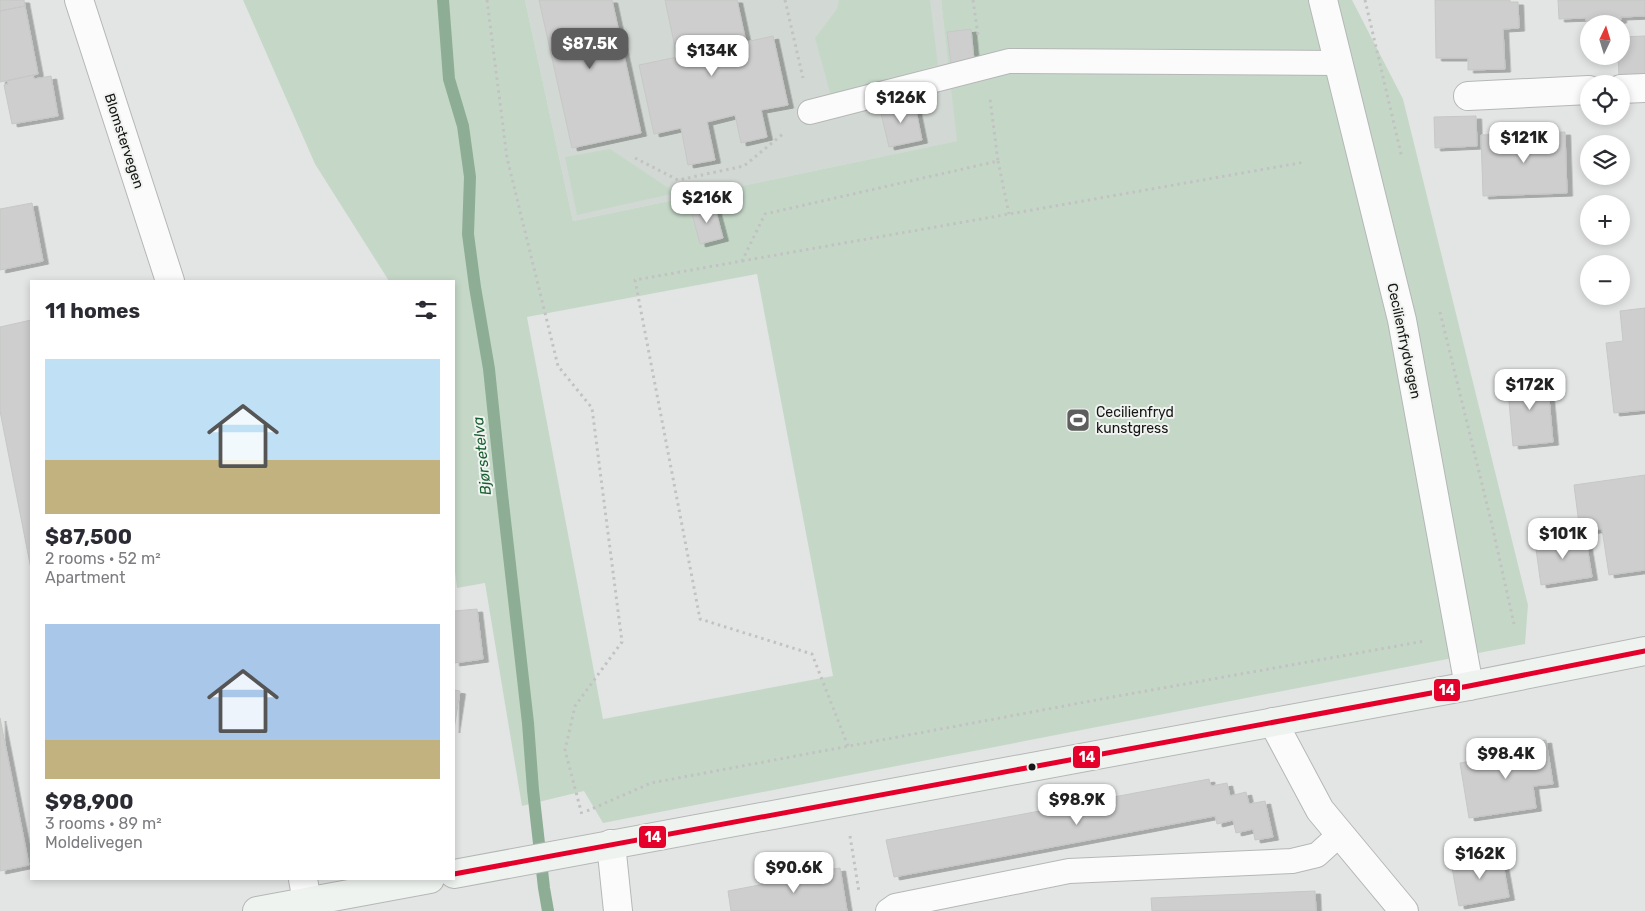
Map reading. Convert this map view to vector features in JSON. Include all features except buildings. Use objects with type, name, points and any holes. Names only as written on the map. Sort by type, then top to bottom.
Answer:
[{"type":"main road","points":[[455,874],[1470,686],[1645,651]]},
{"type":"main road","points":[[257,911],[305,890],[419,880]]},
{"type":"street","name":"Blomstervegen","points":[[79,0],[170,280]]},
{"type":"street","name":"Cecilienfrydvegen","points":[[1323,0],[1402,320],[1470,686]]},
{"type":"street","points":[[1630,89],[1645,88]]},
{"type":"street","points":[[1468,96],[1580,90]]},
{"type":"street","points":[[1274,722],[1320,810],[1404,911]]},
{"type":"street","points":[[611,844],[618,911]]},
{"type":"lane","points":[[810,112],[1009,61],[1338,63]]},
{"type":"lane","points":[[888,911],[895,906],[1069,871],[1292,861],[1317,855],[1340,834]]},
{"type":"path","points":[[487,0],[507,158],[558,366],[592,408],[622,642],[575,706],[565,750],[582,813],[651,783],[1460,635]]},
{"type":"path","points":[[636,158],[678,180],[744,166],[810,112],[785,0]]},
{"type":"path","points":[[986,66],[998,161],[1008,214]]},
{"type":"path","points":[[742,261],[765,214],[998,161]]},
{"type":"path","points":[[848,746],[812,654],[700,619],[635,280],[1305,162]]},
{"type":"path","points":[[844,801],[859,893]]},
{"type":"shaded area","points":[[525,0],[941,0],[958,141],[573,221]]},
{"type":"green space","points":[[243,0],[525,0],[573,221],[957,141],[941,0],[1352,0],[1403,99],[1528,605],[1525,644],[603,823],[584,791],[522,806],[485,583],[457,588],[455,571],[455,280],[388,280],[315,164]],"holes":[[[757,274],[833,676],[603,719],[527,317]]]},
{"type":"green space","points":[[839,0],[930,0],[938,65],[831,96],[815,38],[837,9]]},
{"type":"green space","points":[[610,149],[676,193],[577,215],[565,157]]},
{"type":"waterway","name":"Bjørsetelva","points":[[443,0],[449,79],[463,126],[470,177],[468,234],[489,369],[528,723],[533,790],[548,911]]},
{"type":"transit line","name":"14","points":[[455,874],[1469,686],[1645,651]]},
{"type":"place","name":"Cecilienfryd kunstgress","points":[[1078,420]]}]
